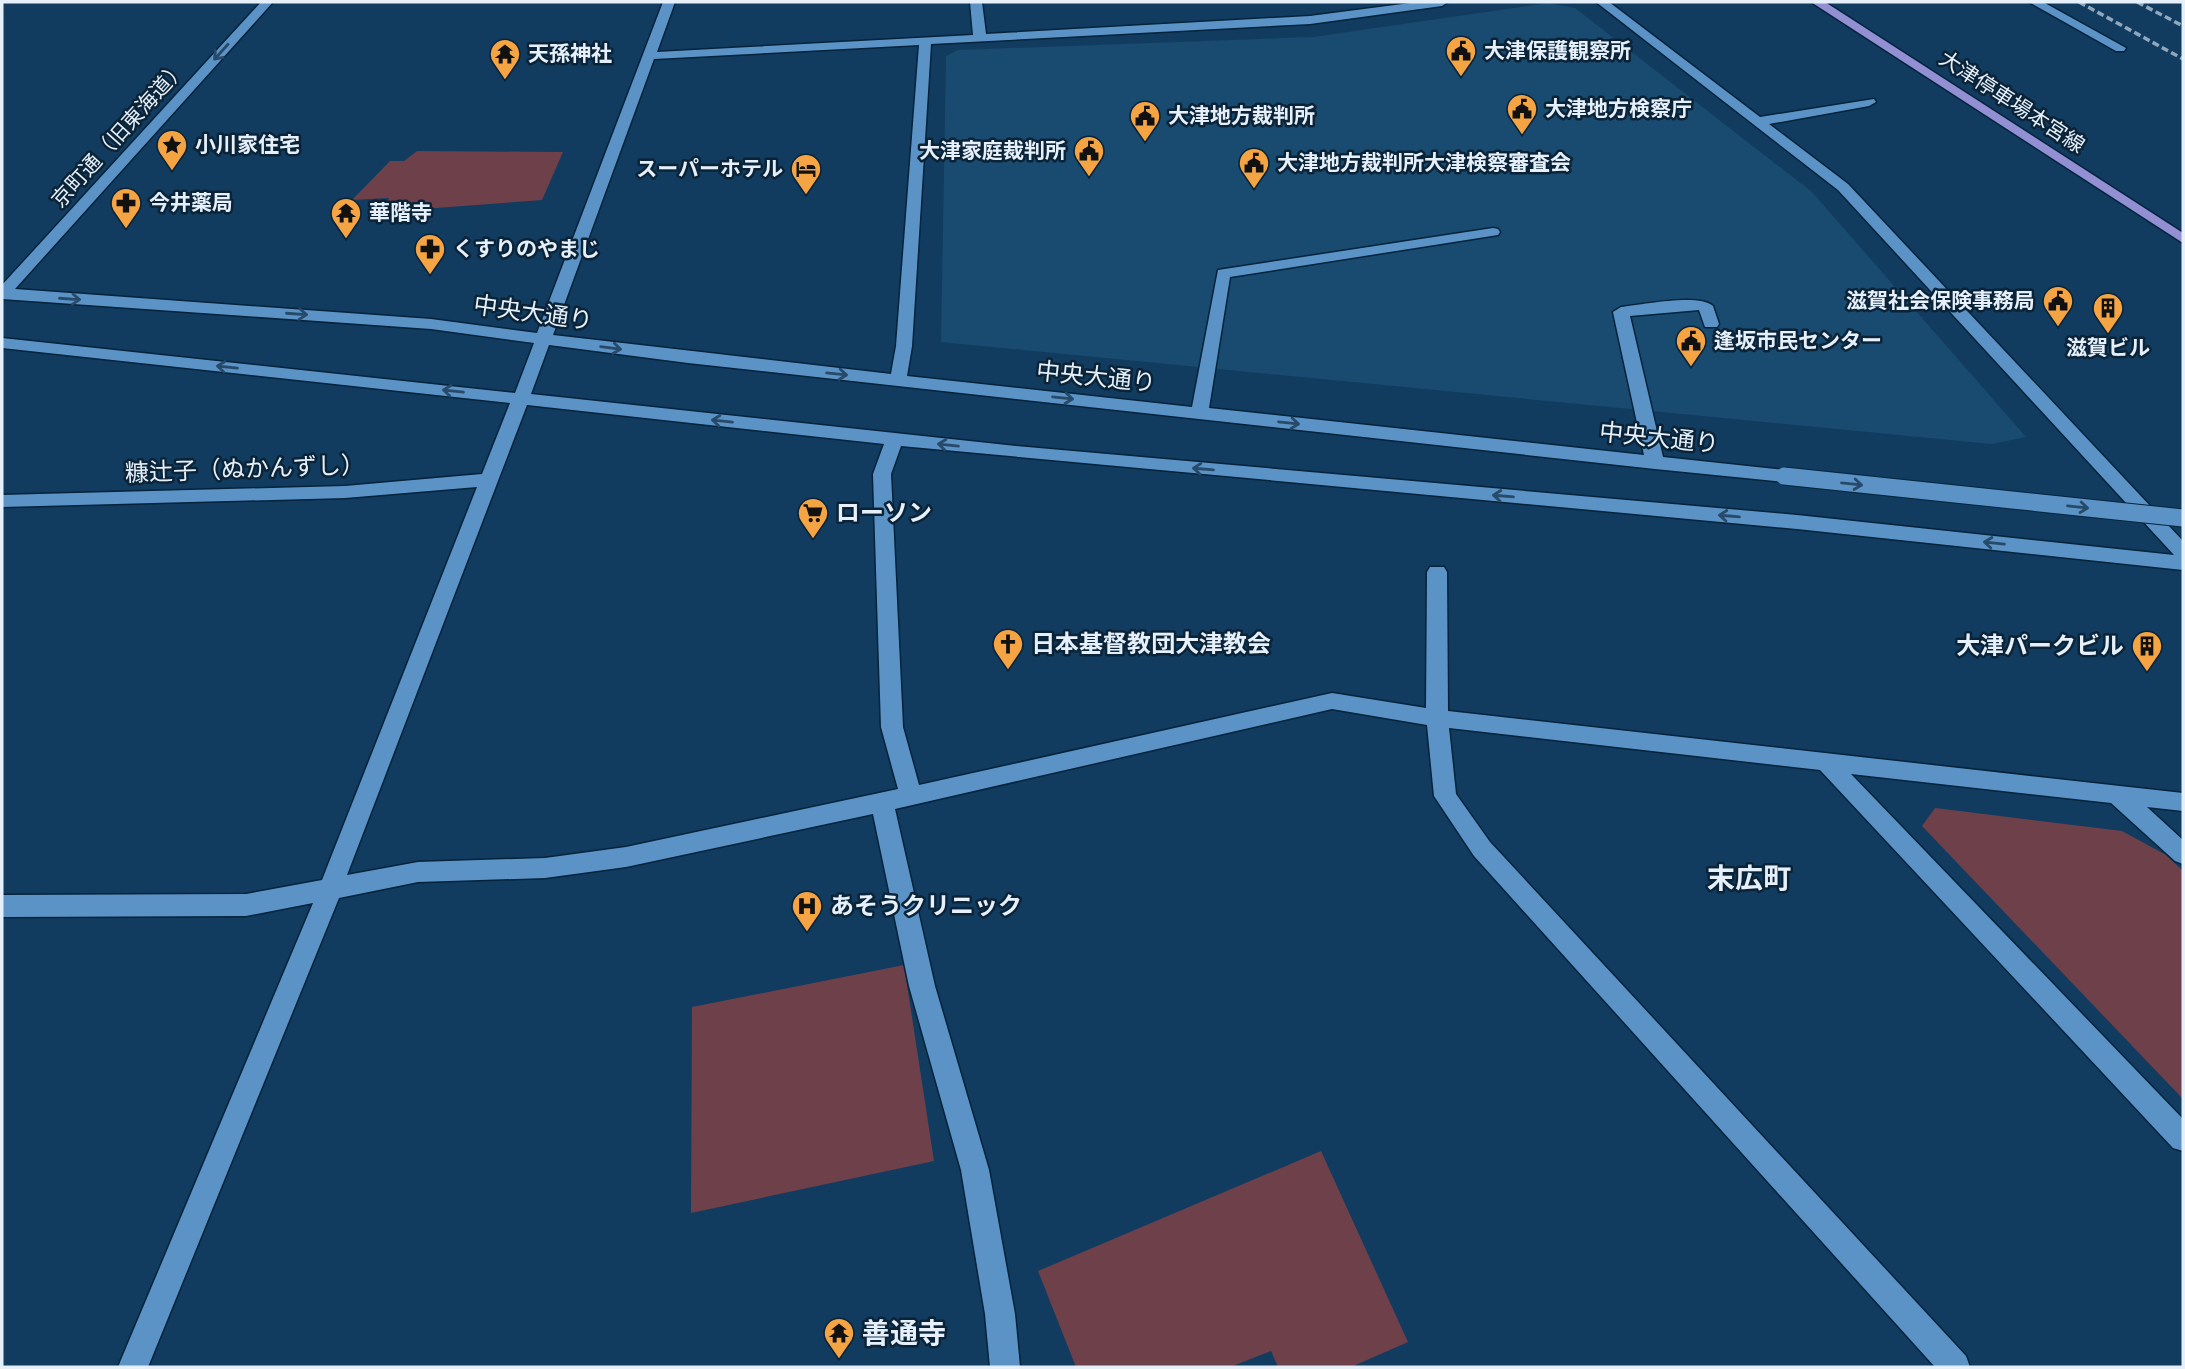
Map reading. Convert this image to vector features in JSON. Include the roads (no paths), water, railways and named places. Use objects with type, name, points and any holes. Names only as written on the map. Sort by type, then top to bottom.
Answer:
[{"type":"main road","name":"大津停車場本宮線","points":[[1822,2],[2183,239]]},
{"type":"street","name":"京町通（旧東海道）","points":[[2,293],[267,2]]},
{"type":"street","points":[[133,1367],[330,889],[521,398],[669,2]]},
{"type":"street","points":[[976,2],[980,39]]},
{"type":"street","points":[[648,56],[1310,20],[1368,7],[1442,2]]},
{"type":"street","points":[[1602,2],[1843,187],[2183,553]]},
{"type":"street","points":[[2035,2],[2120,48]]},
{"type":"street","points":[[898,380],[904,346],[925,42]]},
{"type":"street","points":[[1756,122],[1869,102]]},
{"type":"street","points":[[1200,413],[1223,273],[1493,232]]},
{"type":"street","name":"中央大通り","points":[[2,293],[431,324],[688,358],[2183,518]]},
{"type":"street","points":[[1655,463],[1621,312],[1681,305],[1705,306],[1711,324]]},
{"type":"street","points":[[2,343],[895,439],[1797,522],[2183,563]]},
{"type":"street","points":[[895,439],[882,474],[892,727],[911,797]]},
{"type":"street","name":"糠辻子（ぬかんずし）","points":[[2,501],[345,492],[489,480]]},
{"type":"street","points":[[1437,572],[1437,718],[1445,796],[1482,849],[1955,1367]]},
{"type":"street","points":[[2,906],[246,905],[418,872],[545,868],[626,857],[882,804],[1332,701],[1437,718],[2183,802]]},
{"type":"street","points":[[1826,762],[2183,1138]]},
{"type":"street","points":[[2117,794],[2183,854]]},
{"type":"street","points":[[882,804],[922,986],[975,1170],[1000,1314],[1005,1367]]},
{"type":"railway","points":[[2079,2],[2183,59]]},
{"type":"railway","points":[[2137,2],[2183,26]]},
{"type":"place","name":"大津保護観察所","points":[[1461,78]]},
{"type":"place","name":"天孫神社","points":[[505,81]]},
{"type":"place","name":"大津地方検察庁","points":[[1522,136]]},
{"type":"place","name":"大津地方裁判所","points":[[1145,143]]},
{"type":"place","name":"小川家住宅","points":[[172,172]]},
{"type":"place","name":"大津家庭裁判所","points":[[1089,178]]},
{"type":"place","name":"大津地方裁判所大津検察審査会","points":[[1254,190]]},
{"type":"place","name":"スーパーホテル","points":[[806,196]]},
{"type":"place","name":"今井薬局","points":[[126,230]]},
{"type":"place","name":"華階寺","points":[[346,240]]},
{"type":"place","name":"くすりのやまじ","points":[[430,276]]},
{"type":"place","name":"滋賀社会保険事務局","points":[[2058,328]]},
{"type":"place","name":"滋賀ビル","points":[[2108,335]]},
{"type":"place","name":"逢坂市民センター","points":[[1691,368]]},
{"type":"place","name":"ローソン","points":[[813,540]]},
{"type":"place","name":"日本基督教団大津教会","points":[[1008,671]]},
{"type":"place","name":"大津パークビル","points":[[2147,673]]},
{"type":"place","name":"あそうクリニック","points":[[807,933]]},
{"type":"place","name":"善通寺","points":[[839,1360]]},
{"type":"district","name":"末広町","points":[[1749,878]]}]
